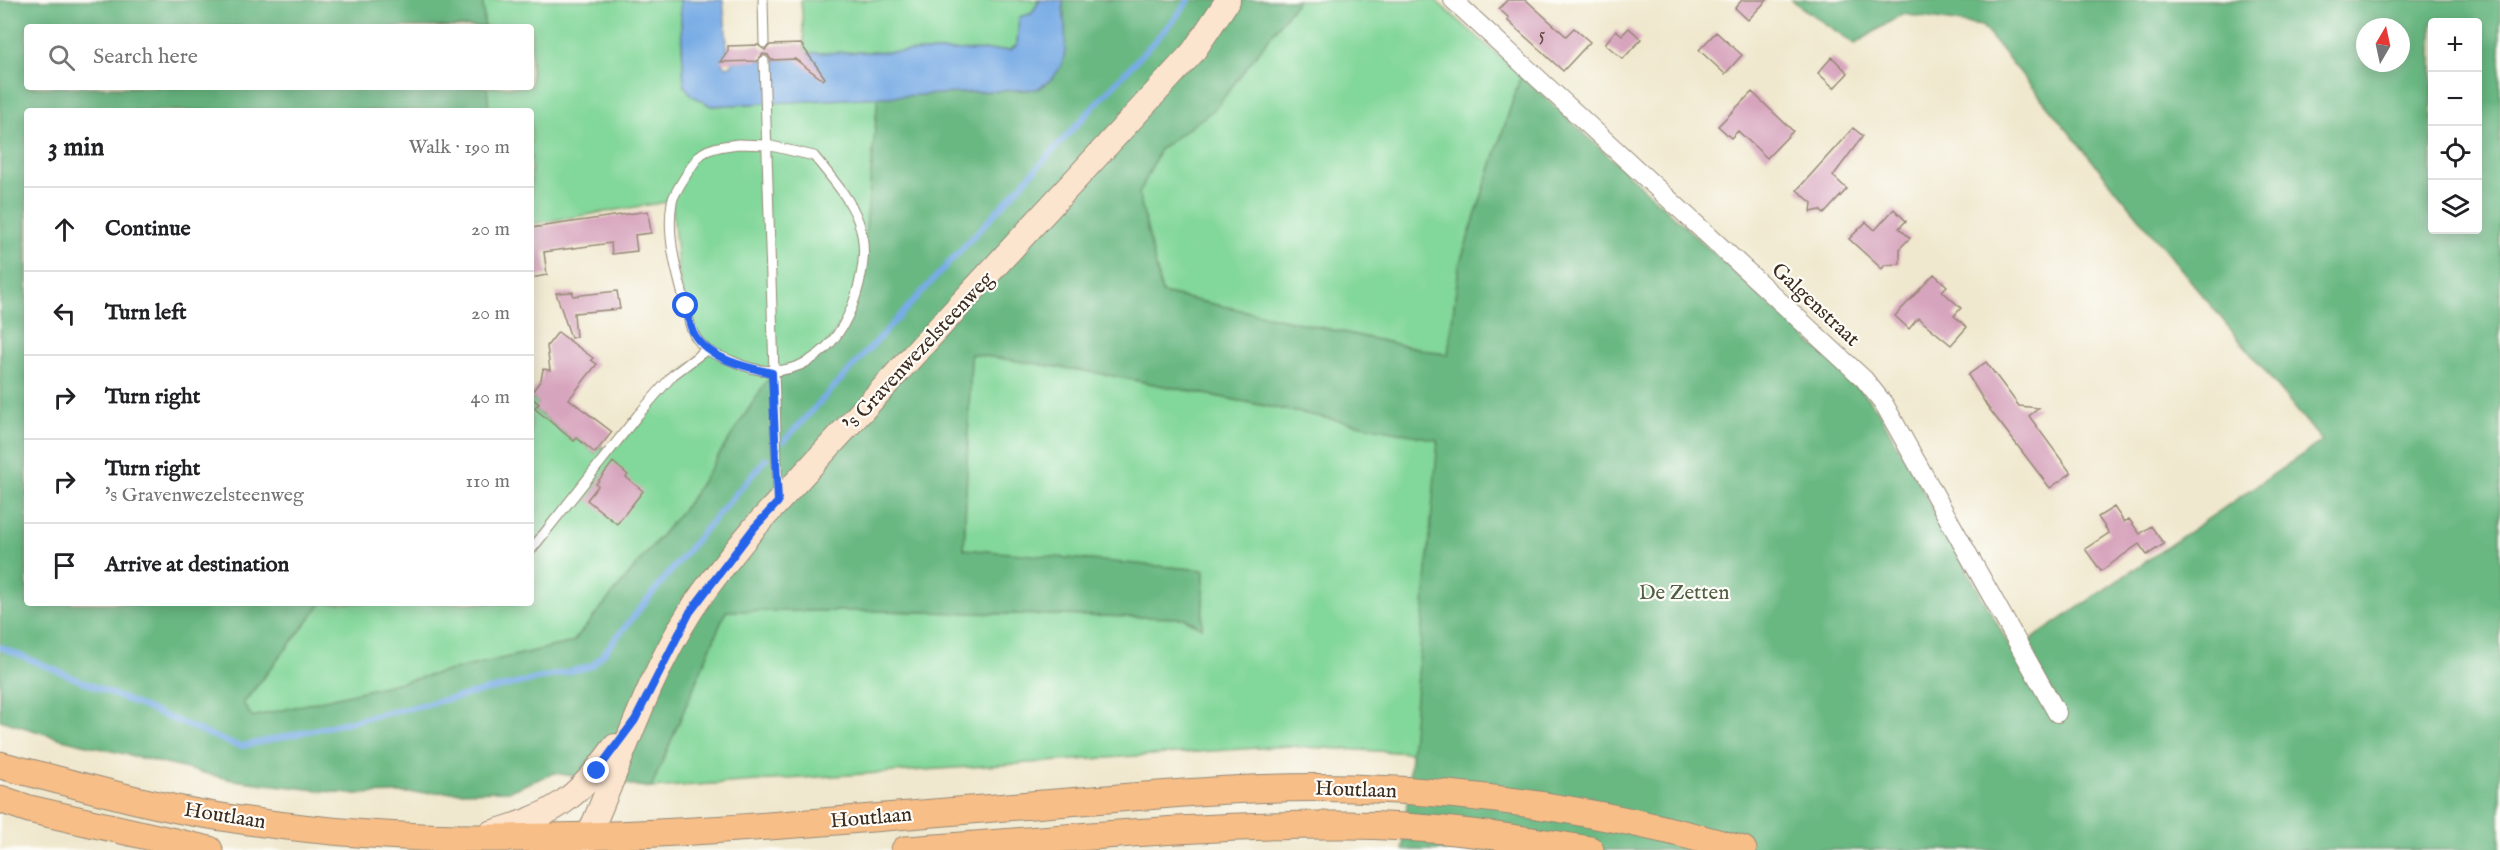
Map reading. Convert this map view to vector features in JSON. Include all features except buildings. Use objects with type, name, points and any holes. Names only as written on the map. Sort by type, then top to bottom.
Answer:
[{"type":"main road","name":"Houtlaan","points":[[0,765],[109,793],[214,816],[349,832],[585,843],[779,825],[1149,796],[1299,788],[1349,788],[1432,792],[1536,804],[1637,824],[1743,850]]},
{"type":"main road","name":"Houtlaan","points":[[0,800],[29,809],[209,850]]},
{"type":"main road","name":"Houtlaan","points":[[905,850],[1234,828],[1337,825],[1429,828],[1590,850]]},
{"type":"street","name":"'s Gravenwezelsteenweg","points":[[585,843],[635,720],[690,612],[754,528],[1193,52],[1228,0]]},
{"type":"street","name":"Galgenstraat","points":[[1453,0],[1864,379],[1884,404],[2057,713]]},
{"type":"street","name":"'s Gravenwezelsteenweg","points":[[473,838],[545,814],[577,793],[597,771],[635,720]]},
{"type":"lane","points":[[763,0],[764,43]]},
{"type":"lane","points":[[764,61],[772,373],[778,502]]},
{"type":"lane","points":[[738,144],[767,145],[814,156],[855,209],[865,247],[862,273],[854,300],[838,335],[823,353],[772,373],[747,368],[706,350],[692,332],[679,279],[671,226],[672,200],[701,153],[738,144]]},
{"type":"lane","points":[[534,546],[672,375],[706,350]]},
{"type":"green space","name":"De Zetten","points":[[0,0],[483,0],[484,24],[24,24],[24,90],[487,90],[489,108],[24,108],[24,606],[320,606],[243,703],[252,717],[573,642],[688,503],[772,373],[802,363],[838,335],[862,273],[878,97],[1037,89],[1049,81],[1057,71],[1065,51],[1063,0],[1298,0],[1215,109],[1160,149],[1139,194],[1162,293],[1448,355],[1459,266],[1521,75],[1852,381],[1877,409],[2013,652],[2322,441],[1982,26],[1902,14],[1855,44],[1791,0],[2500,0],[2500,850],[1403,850],[1438,440],[1098,373],[971,354],[964,549],[1204,570],[1202,628],[1184,618],[880,611],[726,611],[651,788],[554,773],[509,791],[350,794],[233,780],[62,739],[0,720]]},
{"type":"green space","points":[[483,0],[680,0],[684,85],[691,95],[711,106],[878,97],[862,273],[854,300],[823,353],[772,373],[688,503],[573,642],[252,717],[243,704],[320,606],[534,606],[534,409],[574,441],[577,438],[595,453],[601,446],[609,451],[638,415],[706,350],[692,332],[679,279],[672,201],[534,224],[534,108],[489,108],[487,90],[534,90],[534,24],[484,24]]},
{"type":"green space","points":[[801,0],[1040,0],[1031,14],[1019,17],[1017,45],[1010,50],[805,53]]},
{"type":"green space","points":[[1298,0],[1435,0],[1521,75],[1459,266],[1448,355],[1162,293],[1139,194],[1160,149],[1215,108]]},
{"type":"green space","points":[[971,354],[1098,373],[1439,440],[1412,753],[1288,746],[651,788],[726,611],[880,611],[1184,618],[1202,628],[1204,570],[964,550]]},
{"type":"green space","points":[[534,400],[539,404],[534,409]]},
{"type":"water","points":[[680,0],[723,0],[728,55],[724,56],[722,63],[727,67],[732,65],[733,61],[799,59],[811,61],[805,53],[1010,50],[1017,45],[1019,17],[1031,14],[1040,0],[1063,0],[1065,51],[1058,72],[1037,89],[711,106],[691,95],[684,85]]},
{"type":"waterway","points":[[784,441],[1173,21],[1189,0]]},
{"type":"waterway","points":[[0,647],[232,744],[243,746],[576,670],[592,666],[603,654],[766,459]]},
{"type":"route","points":[[597,771],[635,720],[690,612],[754,528],[778,502],[772,373],[747,368],[706,350],[692,332],[686,306]]}]
